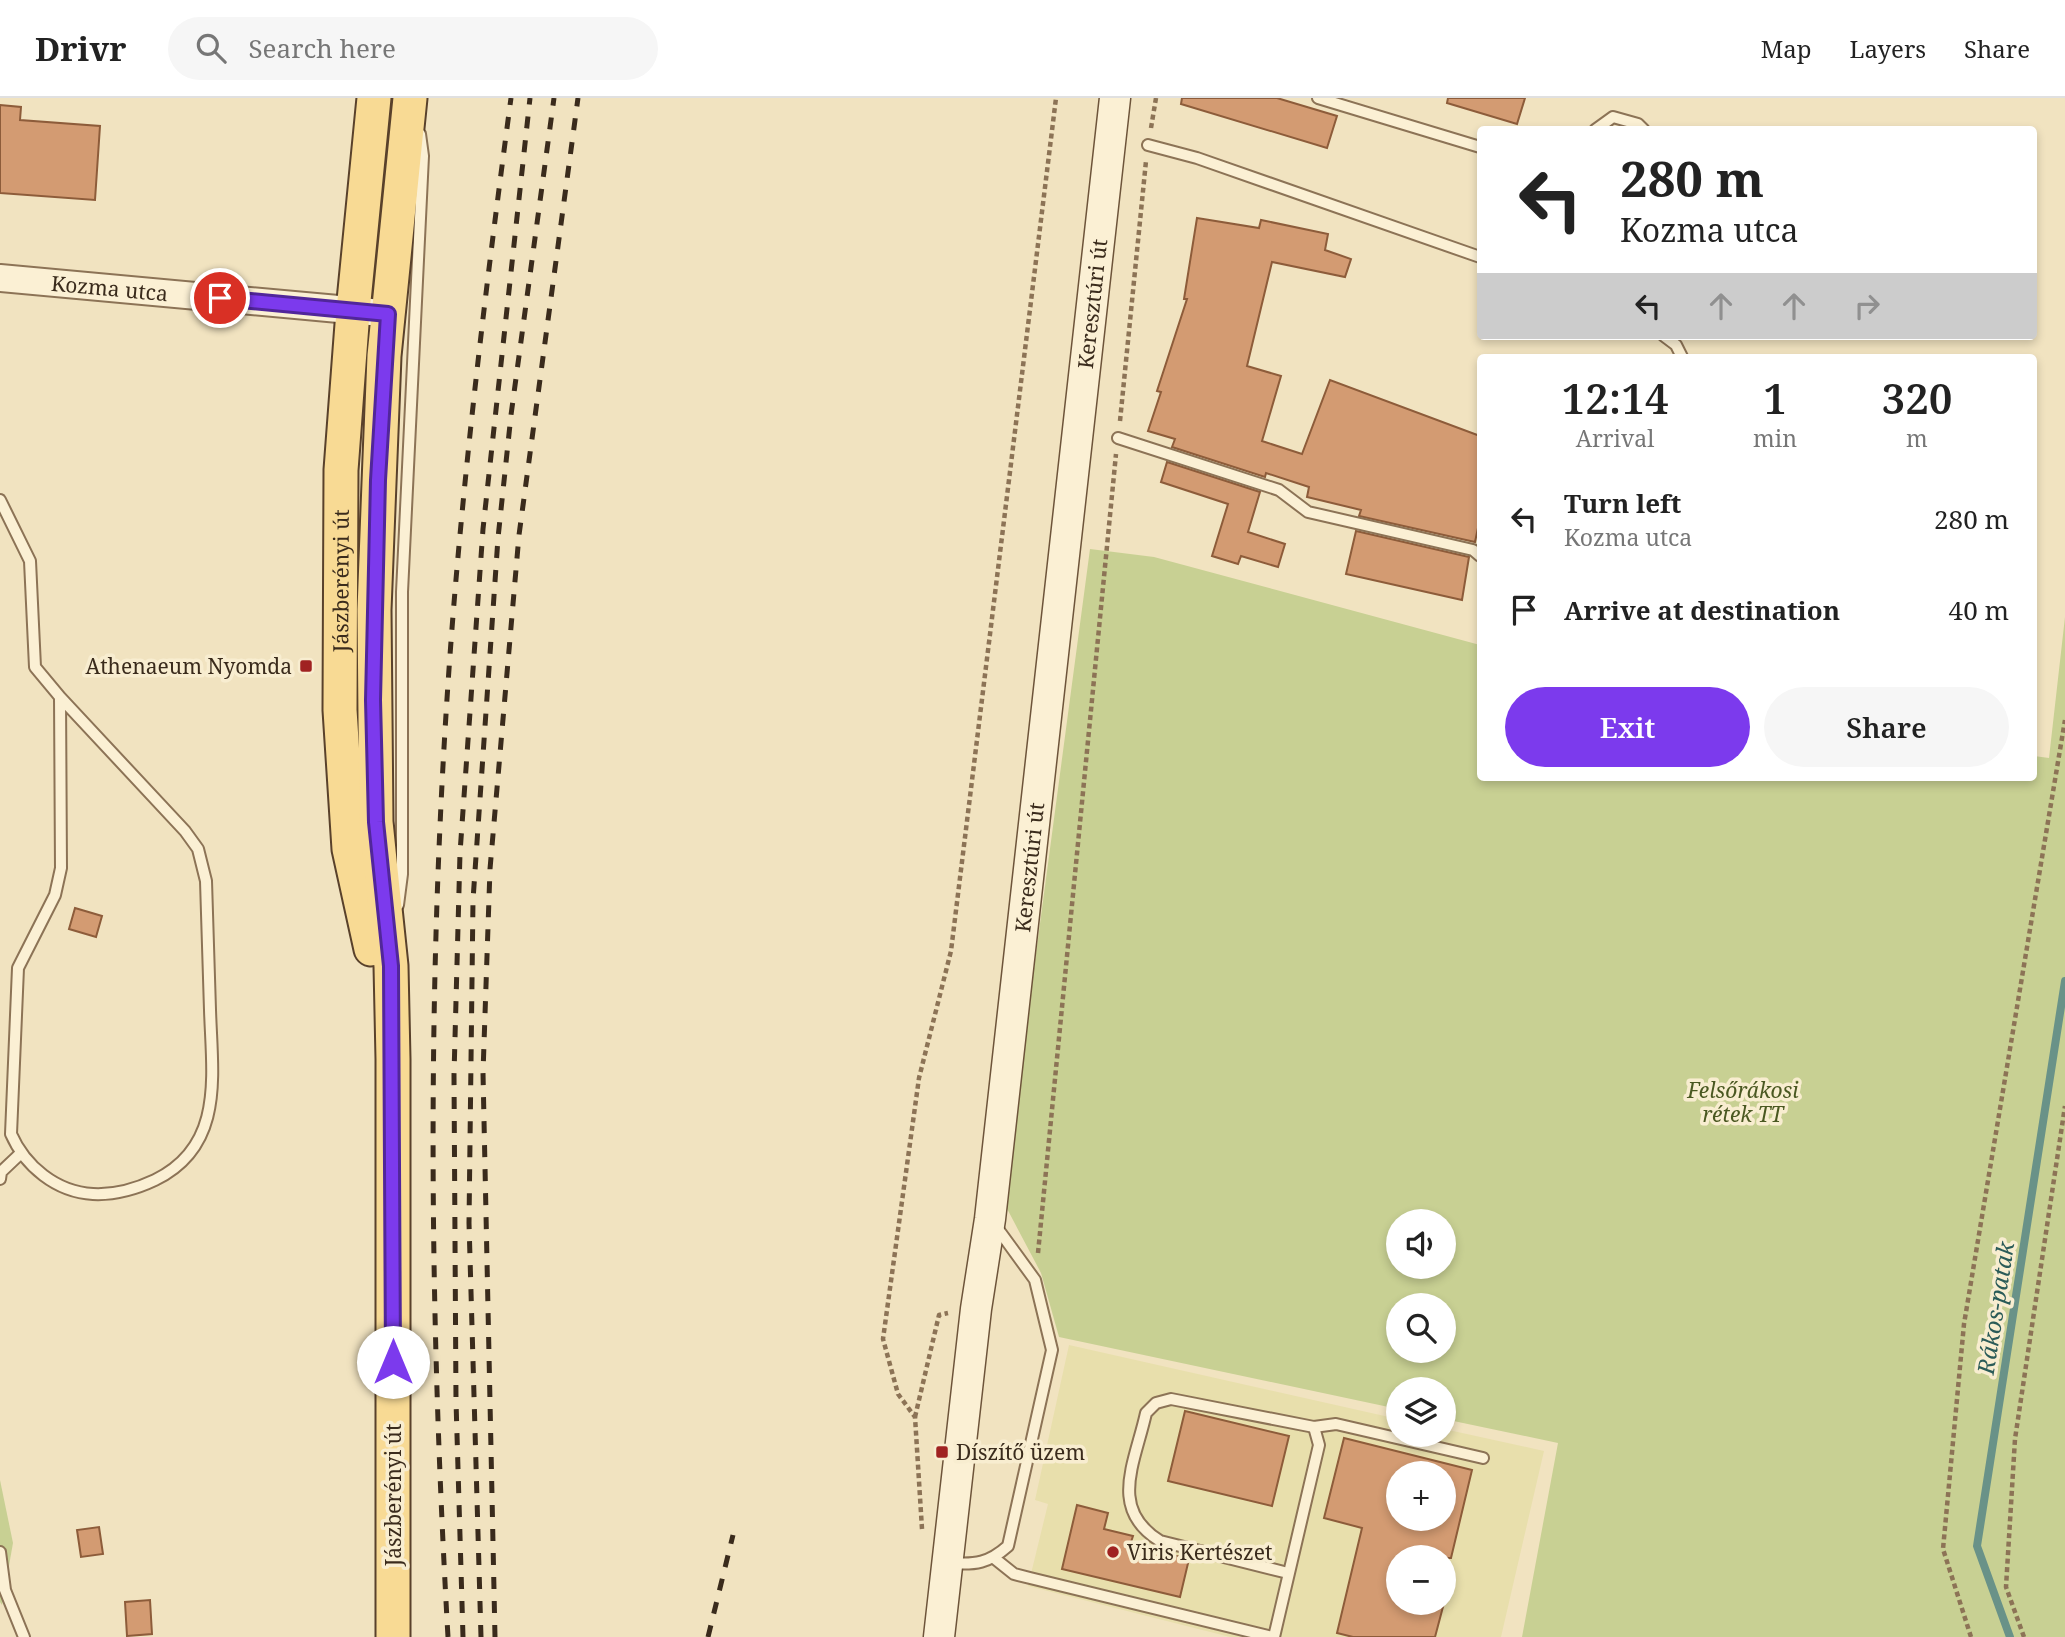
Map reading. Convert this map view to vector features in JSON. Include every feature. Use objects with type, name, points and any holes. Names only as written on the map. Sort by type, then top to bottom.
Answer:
[{"type":"main road","name":"Jászberényi út","points":[[374,98],[353,311],[341,471],[340,710],[342,774],[349,849],[393,1059]]},
{"type":"main road","name":"Jászberényi út","points":[[393,1637],[393,1059],[391,966],[376,822],[373,700],[378,480],[388,314],[412,98]]},
{"type":"main road","name":"Keresztúri út","points":[[939,1637],[976,1309],[990,1219],[1115,98]]},
{"type":"street","name":"Kozma utca","points":[[0,278],[388,314]]},
{"type":"lane","name":"Jászberényi út","points":[[391,966],[402,874],[402,592],[423,156],[412,98]]},
{"type":"lane","points":[[1318,98],[1477,146]]},
{"type":"lane","points":[[1601,126],[1613,117],[1640,126]]},
{"type":"lane","points":[[1148,145],[1197,158],[1477,256]]},
{"type":"lane","points":[[1669,340],[1680,354]]},
{"type":"lane","points":[[1118,438],[1279,490],[1308,513],[1477,553]]},
{"type":"lane","points":[[0,500],[30,561],[35,667],[60,698],[185,831],[198,849],[206,881],[212,1088],[206,1124],[198,1142],[180,1164],[144,1185],[107,1193],[78,1192],[32,1168],[20,1154],[11,1134],[18,968],[55,895],[61,868],[60,698]]},
{"type":"lane","points":[[0,1179],[1,1172],[20,1154]]},
{"type":"lane","points":[[948,1563],[975,1565],[994,1558],[1008,1546],[1052,1350],[1035,1280],[990,1219]]},
{"type":"lane","points":[[1289,1573],[1160,1541],[1142,1530],[1127,1502],[1146,1413],[1156,1403],[1171,1398],[1314,1427],[1336,1424],[1483,1458]]},
{"type":"lane","points":[[994,1558],[1014,1574],[1273,1637],[1319,1446],[1314,1427]]},
{"type":"lane","points":[[0,1552],[5,1590],[24,1637]]},
{"type":"path","points":[[915,1418],[898,1394],[883,1339],[919,1078],[950,951],[1056,98]]},
{"type":"path","points":[[1035,1280],[1118,438],[1148,145],[1156,98]]},
{"type":"path","points":[[1971,1637],[1943,1549],[1964,1324],[2065,720]]},
{"type":"path","points":[[2024,1637],[2006,1587],[2015,1439],[2065,1106]]},
{"type":"path","points":[[922,1542],[915,1418],[939,1315],[976,1309]]},
{"type":"shaded area","points":[[1069,1345],[1386,1416],[1386,1447],[1456,1447],[1456,1432],[1544,1451],[1501,1637],[1230,1637],[1028,1586],[1048,1504],[1035,1500]]},
{"type":"green space","name":"Felsőrákosi rétek TT","points":[[1090,549],[1154,557],[1477,644],[1477,781],[2037,781],[2037,756],[2049,758],[2065,617],[2065,1637],[1522,1637],[1558,1443],[1456,1422],[1456,1377],[1386,1377],[1386,1406],[1059,1337],[1041,1273],[1003,1201]]},
{"type":"green space","points":[[0,1480],[13,1543],[2,1605],[0,1602]]},
{"type":"building","points":[[1182,98],[1277,98],[1337,116],[1327,148],[1181,104]]},
{"type":"building","points":[[1448,98],[1525,98],[1517,124],[1447,103]]},
{"type":"building","points":[[0,105],[21,107],[20,120],[100,126],[95,200],[0,193]]},
{"type":"building","points":[[1197,218],[1259,228],[1261,220],[1328,234],[1325,250],[1351,259],[1345,277],[1272,262],[1247,366],[1281,376],[1262,441],[1302,454],[1330,380],[1477,435],[1475,542],[1359,516],[1361,510],[1307,497],[1309,487],[1266,473],[1265,477],[1172,447],[1175,439],[1148,431],[1161,392],[1157,391],[1187,299],[1184,299]]},
{"type":"building","points":[[1167,462],[1260,492],[1248,532],[1285,544],[1278,567],[1241,556],[1238,564],[1212,556],[1228,504],[1161,482]]},
{"type":"building","points":[[1356,531],[1469,557],[1462,600],[1346,574]]},
{"type":"building","points":[[75,908],[102,916],[96,937],[69,929]]},
{"type":"building","points":[[1185,1411],[1289,1436],[1272,1506],[1168,1481]]},
{"type":"building","points":[[1344,1438],[1436,1461],[1386,1461],[1386,1531],[1456,1531],[1456,1466],[1472,1470],[1454,1545],[1386,1545],[1386,1615],[1441,1615],[1435,1637],[1353,1637],[1337,1633],[1362,1528],[1324,1518]]},
{"type":"building","name":"Viris Kertészet","points":[[1077,1505],[1108,1513],[1104,1529],[1133,1536],[1130,1545],[1189,1559],[1180,1597],[1062,1569]]},
{"type":"building","points":[[99,1527],[103,1554],[81,1557],[77,1530]]},
{"type":"building","points":[[150,1600],[152,1634],[127,1636],[125,1602]]},
{"type":"waterway","name":"Rákos-patak","points":[[2010,1637],[1977,1546],[2065,981]]},
{"type":"railway","points":[[448,1637],[441,1506],[434,1245],[433,1114],[439,852],[455,591],[480,344],[511,98]]},
{"type":"railway","points":[[463,1637],[456,1401],[454,1075],[460,853],[483,529],[530,98]]},
{"type":"railway","points":[[481,1637],[469,1223],[473,900],[498,538],[511,415],[554,98]]},
{"type":"railway","points":[[495,1637],[483,1073],[490,869],[519,535],[578,98]]},
{"type":"railway","points":[[708,1637],[733,1535]]},
{"type":"place","name":"Athenaeum Nyomda","points":[[306,666]]},
{"type":"place","name":"Díszítő üzem","points":[[942,1452]]},
{"type":"place","name":"Viris Kertészet","points":[[1113,1552]]},
{"type":"route","points":[[220,298],[388,314],[378,480],[373,700],[376,822],[391,966],[393,1362]]}]
